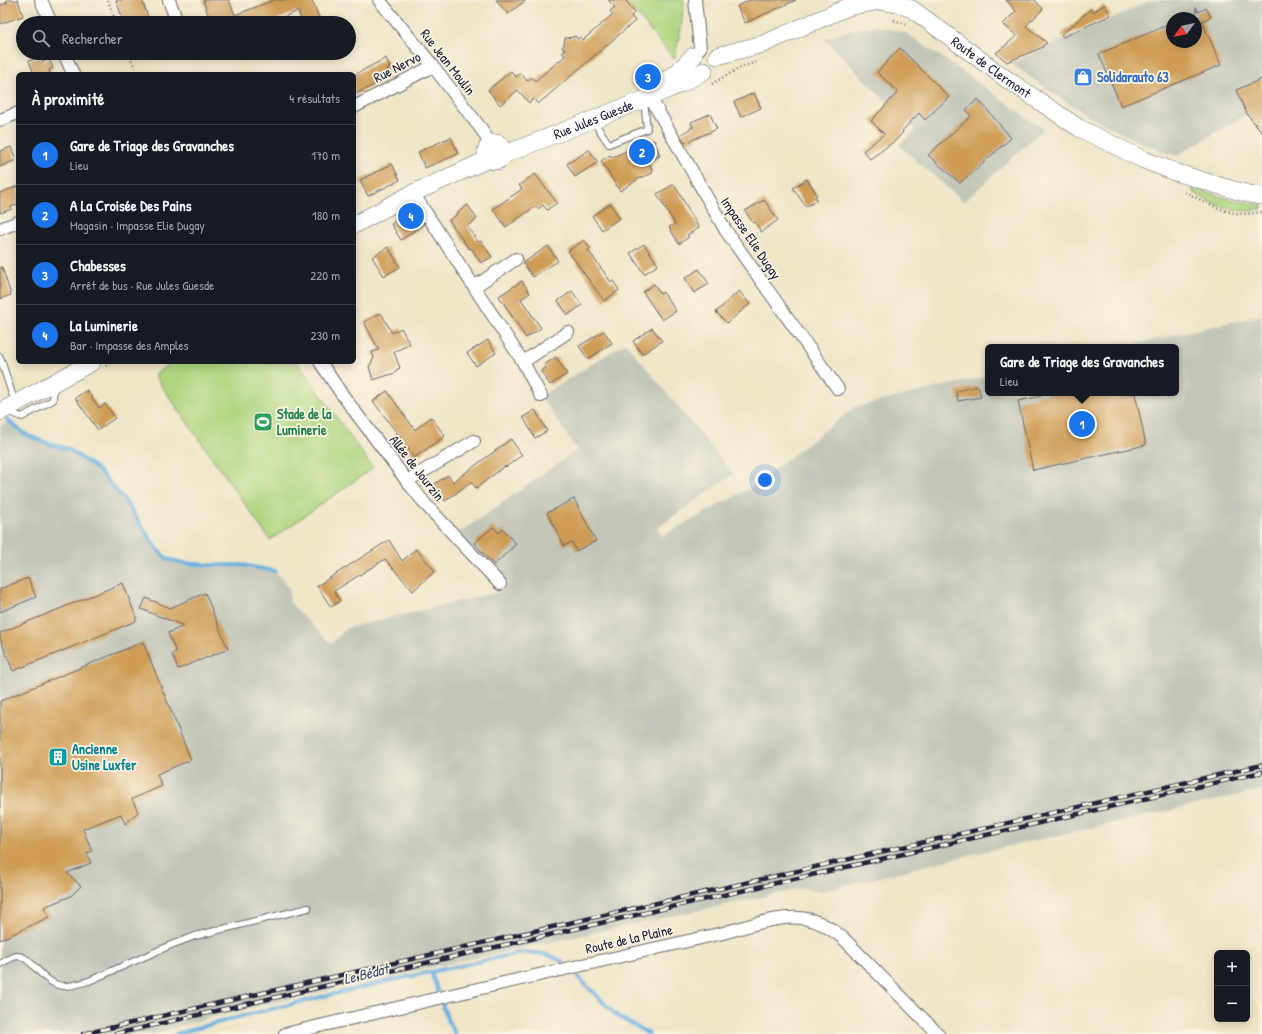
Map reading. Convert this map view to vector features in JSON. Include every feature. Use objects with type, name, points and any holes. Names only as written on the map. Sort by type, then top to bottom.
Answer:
[{"type":"main road","name":"Route de Clermont","points":[[717,56],[763,44],[848,6],[873,1],[901,2],[1005,78],[1079,128],[1144,160],[1175,172],[1227,188],[1262,196]]},
{"type":"main road","points":[[709,77],[694,64],[697,52],[707,47],[713,50],[717,56]]},
{"type":"main road","name":"Rue Jules Guesde","points":[[356,212],[409,184],[494,151],[672,77],[697,52]]},
{"type":"main road","name":"Rue Jules Guesde","points":[[356,224],[494,151],[594,119],[681,84],[709,77],[711,69],[714,67],[717,60],[717,56]]},
{"type":"main road","points":[[4,404],[69,364]]},
{"type":"main road","points":[[4,404],[54,382],[88,364]]},
{"type":"street","points":[[41,0],[48,16]]},
{"type":"street","points":[[169,0],[175,16]]},
{"type":"street","name":"Rue Jean Moulin","points":[[379,0],[433,66],[482,130],[494,151]]},
{"type":"street","points":[[695,0],[697,52]]},
{"type":"street","points":[[67,60],[72,72]]},
{"type":"street","name":"Rue Nervo","points":[[356,106],[433,66]]},
{"type":"street","name":"Impasse Elie Dugay","points":[[645,99],[726,231],[838,389]]},
{"type":"street","points":[[0,120],[16,113]]},
{"type":"street","points":[[413,193],[523,362],[541,396]]},
{"type":"street","points":[[0,229],[16,223]]},
{"type":"street","points":[[474,287],[516,259]]},
{"type":"street","points":[[523,362],[568,332]]},
{"type":"street","name":"Allée de Jourzin","points":[[321,364],[407,482],[441,522],[500,584]]},
{"type":"street","points":[[407,482],[474,440]]},
{"type":"street","name":"Route de la Plaine","points":[[285,1034],[723,933],[756,923],[790,918],[811,919],[828,927],[843,938],[938,1034]]},
{"type":"lane","points":[[594,119],[598,128],[609,144],[647,129],[644,109],[645,99]]},
{"type":"lane","points":[[0,357],[4,404]]},
{"type":"lane","points":[[0,964],[19,956],[27,959],[47,979],[56,984],[64,986],[76,985],[89,981],[195,936],[308,908]]},
{"type":"path","points":[[108,0],[114,16]]},
{"type":"path","points":[[888,19],[893,19],[911,26]]},
{"type":"path","points":[[131,60],[137,72]]},
{"type":"path","points":[[709,77],[761,61]]},
{"type":"path","points":[[1180,189],[1212,206],[1226,211],[1243,214],[1262,212]]},
{"type":"shaded area","points":[[1152,0],[1262,0],[1262,133],[1247,114],[1176,156],[1131,138],[1089,116],[1057,96],[1010,63]]},
{"type":"shaded area","points":[[876,26],[906,33],[1043,129],[964,202],[898,145],[916,131],[824,39],[850,30]]},
{"type":"shaded area","points":[[1262,315],[1262,790],[961,857],[818,892],[804,888],[381,978],[212,1017],[153,1034],[0,1034],[0,426],[9,421],[25,434],[44,442],[68,449],[97,469],[123,498],[157,549],[167,559],[184,563],[242,565],[275,571],[289,588],[290,603],[331,644],[347,628],[499,592],[508,583],[500,584],[455,536],[577,450],[541,396],[626,343],[733,474],[657,528],[662,536],[750,488],[855,407],[985,377],[985,396],[1179,396],[1179,344],[1134,344]]},
{"type":"green space","points":[[625,0],[684,0],[681,29],[674,59]]},
{"type":"green space","points":[[1197,188],[1229,199],[1262,205],[1262,209],[1246,211],[1224,207],[1204,199],[1192,191],[1193,189]]},
{"type":"green space","name":"Stade de la Luminerie","points":[[169,364],[298,364],[373,468],[270,540],[154,375]]},
{"type":"building","points":[[6,0],[18,0],[23,16],[16,16],[16,18],[0,24],[0,5],[7,3]]},
{"type":"building","points":[[116,0],[142,0],[148,16],[122,16]]},
{"type":"building","points":[[203,0],[229,0],[235,15],[274,0],[312,0],[318,16],[300,16],[298,11],[286,16],[209,16]]},
{"type":"building","points":[[496,0],[526,0],[508,14]]},
{"type":"building","points":[[608,0],[625,0],[635,12],[631,16],[635,21],[538,104],[533,99],[529,103],[518,90],[500,105],[488,90],[511,71],[516,77],[521,73],[527,81],[532,77],[535,81],[565,56],[562,52],[565,50],[562,47],[564,45],[565,38],[575,36],[578,39],[580,37],[583,40],[613,14],[610,11],[615,7]]},
{"type":"building","points":[[750,0],[796,0],[745,23],[737,6]]},
{"type":"building","points":[[1006,0],[1035,0],[1043,9],[1026,26],[1047,43],[1042,46],[1043,47],[1007,62],[996,53],[1017,36],[1003,24],[1016,11]]},
{"type":"building","points":[[1104,5],[1111,15],[1063,37],[1061,35],[1091,9],[1093,12]]},
{"type":"building","points":[[1206,8],[1211,17],[1202,21],[1202,12],[1198,12]]},
{"type":"building","points":[[1202,21],[1221,65],[1121,106],[1099,54],[1166,26],[1166,48],[1202,48]]},
{"type":"building","points":[[900,48],[949,97],[925,120],[919,113],[902,131],[903,132],[896,140],[870,159],[863,151],[884,134],[871,121],[898,92],[877,72]]},
{"type":"building","points":[[386,58],[390,68],[385,71],[388,78],[356,94],[356,74]]},
{"type":"building","points":[[42,60],[43,62],[49,60],[53,68],[49,70],[50,72],[33,72],[29,61]]},
{"type":"building","points":[[1262,79],[1262,133],[1247,114],[1236,90]]},
{"type":"building","points":[[754,93],[761,108],[741,117],[734,102]]},
{"type":"building","points":[[978,99],[1011,138],[960,183],[928,155],[971,116],[966,110]]},
{"type":"building","points":[[710,114],[717,129],[685,143],[680,135],[693,127],[691,122]]},
{"type":"building","points":[[451,137],[458,154],[425,168],[418,152]]},
{"type":"building","points":[[654,140],[660,156],[649,161],[653,173],[638,179],[620,191],[601,161],[610,155],[612,157]]},
{"type":"building","points":[[11,147],[16,160],[0,167],[0,151]]},
{"type":"building","points":[[589,150],[598,162],[575,177],[567,164]]},
{"type":"building","points":[[392,164],[400,180],[368,196],[360,180]]},
{"type":"building","points":[[535,174],[557,203],[547,210],[543,205],[538,209],[536,206],[506,227],[493,209],[522,189],[519,185]]},
{"type":"building","points":[[807,179],[817,195],[815,196],[817,200],[806,207],[793,188]]},
{"type":"building","points":[[674,184],[699,228],[687,235],[689,237],[679,244],[669,227],[675,224],[657,194]]},
{"type":"building","points":[[16,187],[16,205],[11,207],[12,209],[0,213],[0,193]]},
{"type":"building","points":[[764,200],[778,220],[761,232],[755,222],[753,223],[745,211]]},
{"type":"building","points":[[610,204],[620,218],[602,230],[592,216]]},
{"type":"building","points":[[468,205],[477,219],[467,226],[478,242],[481,241],[492,257],[481,263],[471,248],[469,249],[449,220]]},
{"type":"building","points":[[414,209],[424,224],[401,240],[391,224]]},
{"type":"building","points":[[584,240],[590,248],[588,250],[611,282],[613,281],[619,290],[604,301],[568,251]]},
{"type":"building","points":[[644,244],[658,265],[644,274],[630,253]]},
{"type":"building","points":[[548,246],[558,261],[533,277],[523,263]]},
{"type":"building","points":[[388,247],[400,267],[384,276],[372,257]]},
{"type":"building","points":[[0,267],[2,267],[11,295],[0,299]]},
{"type":"building","points":[[699,269],[709,284],[694,293],[685,278]]},
{"type":"building","points":[[522,281],[530,293],[521,299],[541,328],[526,338],[499,296]]},
{"type":"building","points":[[654,284],[660,294],[663,292],[676,311],[662,320],[643,292]]},
{"type":"building","points":[[572,291],[582,305],[568,315],[558,301]]},
{"type":"building","points":[[739,291],[750,304],[727,323],[716,312]]},
{"type":"building","points":[[381,313],[392,333],[401,328],[410,344],[394,352],[400,368],[397,369],[395,373],[373,380],[369,367],[374,358],[372,352],[379,350],[364,322]]},
{"type":"building","points":[[652,328],[662,341],[642,354],[633,341]]},
{"type":"building","points":[[604,331],[612,343],[588,359],[579,346]]},
{"type":"building","points":[[488,340],[496,353],[476,366],[467,353]]},
{"type":"building","points":[[556,357],[567,374],[550,385],[541,371],[546,368],[544,365]]},
{"type":"building","points":[[978,386],[981,397],[958,401],[956,391]]},
{"type":"building","points":[[87,390],[99,408],[105,404],[115,418],[98,430],[75,398]]},
{"type":"building","points":[[387,391],[415,430],[431,417],[445,436],[414,458],[373,401]]},
{"type":"building","points":[[1041,396],[1136,396],[1146,445],[1033,470],[1018,401]]},
{"type":"building","points":[[535,410],[547,431],[535,438],[523,417]]},
{"type":"building","points":[[511,439],[522,455],[476,488],[471,482],[445,501],[433,485],[448,475],[453,482]]},
{"type":"building","points":[[574,499],[596,541],[576,551],[572,542],[564,546],[547,513]]},
{"type":"building","points":[[493,527],[499,533],[503,529],[516,544],[494,565],[474,543]]},
{"type":"building","points":[[389,540],[402,561],[416,549],[435,571],[413,591],[385,559],[334,591],[340,601],[331,607],[317,586]]},
{"type":"building","points":[[28,578],[36,597],[0,612],[0,589]]},
{"type":"building","points":[[123,583],[136,617],[136,621],[13,671],[0,638],[0,633]]},
{"type":"building","points":[[205,593],[228,649],[178,669],[172,654],[176,652],[168,633],[184,626],[141,609],[146,598],[170,608]]},
{"type":"building","name":"Ancienne Usine Luxfer","points":[[143,642],[191,760],[157,774],[162,786],[132,799],[138,812],[125,824],[121,814],[83,829],[92,851],[87,853],[91,863],[67,873],[81,886],[71,896],[44,907],[49,917],[0,940],[0,701]]},
{"type":"waterway","points":[[7,420],[25,434],[44,442],[68,449],[97,469],[123,498],[157,549],[167,559],[184,563],[242,565],[275,571]]},
{"type":"waterway","name":"Le Bédat","points":[[176,1034],[242,1016],[384,982],[524,952],[539,953],[563,962]]},
{"type":"waterway","points":[[431,972],[438,992]]},
{"type":"waterway","name":"Le Bédat","points":[[578,977],[617,1016],[649,1034]]},
{"type":"waterway","points":[[442,1003],[448,1021],[455,1034]]},
{"type":"railway","points":[[83,1034],[1262,765]]},
{"type":"railway","points":[[115,1034],[1262,772]]},
{"type":"place","name":"Chabesses","points":[[648,77]]},
{"type":"place","name":"Solidarauto 63","points":[[1083,77]]},
{"type":"place","name":"A La Croisée Des Pains","points":[[642,152]]},
{"type":"place","name":"La Luminerie","points":[[411,216]]},
{"type":"place","name":"Stade de la Luminerie","points":[[263,422]]},
{"type":"place","name":"Gare de Triage des Gravanches","points":[[1082,424]]},
{"type":"place","name":"Ancienne Usine Luxfer","points":[[58,757]]}]
